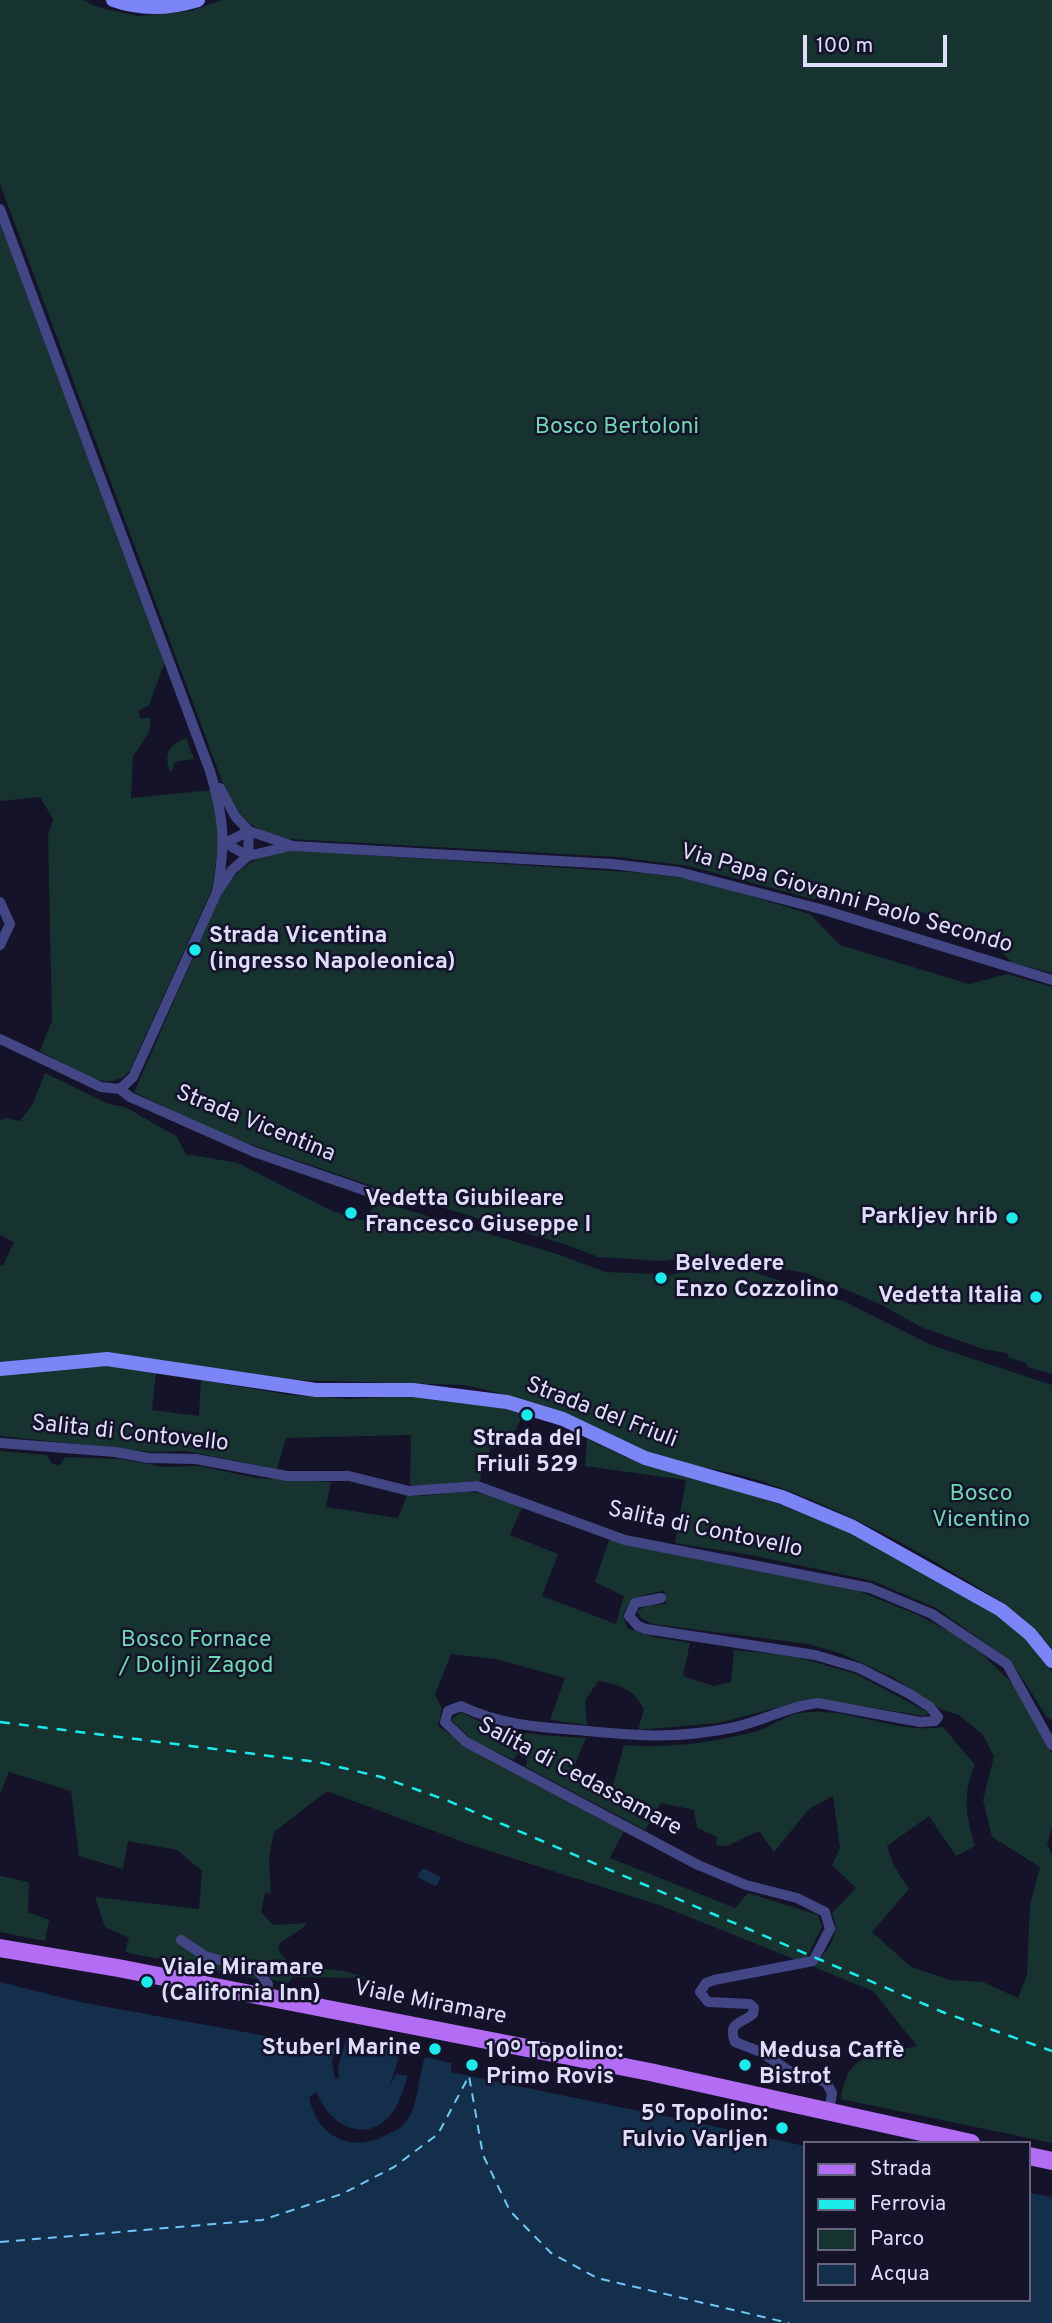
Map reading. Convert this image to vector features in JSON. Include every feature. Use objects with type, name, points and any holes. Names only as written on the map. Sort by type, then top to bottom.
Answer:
[{"type":"main road","points":[[113,0],[148,8],[198,0]]},
{"type":"main road","name":"Strada del Friuli","points":[[0,1368],[107,1359],[316,1390],[413,1390],[508,1402],[563,1419],[645,1458],[770,1493],[853,1527],[986,1599],[1023,1628],[1052,1661]]},
{"type":"main road","name":"Viale Miramare","points":[[0,1948],[650,2072],[962,2141]]},
{"type":"main road","points":[[1031,2156],[1052,2161]]},
{"type":"street","points":[[0,209],[210,771],[221,807],[225,843],[217,892]]},
{"type":"street","points":[[120,1089],[133,1077],[217,892],[232,870],[248,856],[249,831],[235,816],[210,771]]},
{"type":"street","points":[[225,843],[249,831]]},
{"type":"street","name":"Via Papa Giovanni Paolo Secondo","points":[[249,831],[293,846],[611,864],[679,872],[824,910],[1052,980]]},
{"type":"street","points":[[225,843],[248,856]]},
{"type":"street","name":"Via Papa Giovanni Paolo Secondo","points":[[248,856],[293,846]]},
{"type":"street","points":[[0,902],[10,924],[0,945]]},
{"type":"street","name":"Strada Vicentina","points":[[0,1039],[101,1087],[120,1089],[130,1097],[254,1152],[378,1195]]},
{"type":"street","name":"Salita di Contovello","points":[[0,1443],[115,1452],[148,1458],[196,1459],[287,1476],[349,1476],[410,1491],[477,1486],[625,1540],[841,1580],[870,1588],[932,1615],[1007,1664],[1047,1727],[1052,1745]]},
{"type":"street","name":"Salita di Cedassamare","points":[[661,1598],[635,1603],[629,1616],[632,1621],[646,1629],[815,1654],[859,1668],[908,1693],[930,1707],[939,1717],[935,1721],[920,1722],[818,1703],[802,1705],[755,1723],[727,1729],[686,1736],[646,1738],[511,1724],[461,1706],[448,1711],[445,1722],[466,1742],[698,1866],[747,1885],[797,1898],[825,1912],[830,1929],[813,1961],[714,1980],[706,1983],[700,1992],[708,2003],[750,2004],[754,2008],[753,2014],[735,2023],[732,2029],[734,2042],[761,2052],[792,2073],[826,2082],[832,2093],[829,2111]]},
{"type":"street","points":[[181,1940],[205,1956],[257,1970],[268,1984],[266,1997]]},
{"type":"green space","name":"Bosco Bertoloni","points":[[0,0],[83,0],[97,7],[138,16],[191,11],[222,0],[1052,0],[1052,973],[1012,963],[985,932],[857,893],[813,899],[689,866],[618,857],[288,839],[265,832],[249,823],[225,789],[0,184]]},
{"type":"green space","points":[[0,223],[165,662],[149,705],[139,711],[140,718],[151,718],[149,732],[133,757],[131,798],[212,790],[218,817],[218,846],[212,889],[130,1070],[121,1078],[110,1081],[86,1076],[40,1051],[52,1021],[48,835],[53,819],[40,797],[0,801]]},
{"type":"green space","points":[[186,738],[194,759],[175,762],[171,773],[167,756],[171,747]]},
{"type":"green space","points":[[285,850],[645,873],[697,880],[810,914],[840,945],[969,984],[1007,974],[1052,987],[1052,1374],[1028,1367],[1026,1363],[1009,1358],[1007,1353],[983,1349],[921,1327],[882,1305],[806,1273],[702,1256],[662,1261],[598,1257],[567,1245],[381,1189],[225,1136],[134,1092],[221,894],[248,864]]},
{"type":"green space","name":"Bosco Vicentino","points":[[45,1073],[109,1104],[125,1107],[176,1136],[186,1154],[238,1163],[332,1211],[364,1221],[377,1201],[557,1254],[606,1272],[658,1274],[660,1283],[665,1276],[706,1267],[747,1270],[845,1302],[931,1345],[1052,1385],[1052,1649],[1017,1613],[990,1595],[902,1544],[833,1509],[761,1481],[652,1454],[538,1406],[490,1391],[464,1385],[263,1379],[111,1353],[0,1363],[0,1266],[4,1264],[14,1242],[0,1235],[0,1120],[5,1118],[20,1121],[32,1105]]},
{"type":"green space","points":[[81,1364],[117,1366],[156,1373],[152,1410],[199,1416],[201,1380],[290,1395],[350,1399],[403,1396],[485,1403],[523,1415],[510,1441],[491,1447],[479,1481],[427,1486],[410,1485],[411,1435],[286,1438],[277,1469],[186,1451],[152,1452],[0,1436],[0,1374]]},
{"type":"green space","points":[[587,1439],[625,1457],[783,1505],[837,1527],[1013,1624],[1052,1672],[1052,1720],[1047,1717],[1011,1661],[936,1608],[873,1581],[751,1555],[675,1543],[686,1480],[585,1466]]},
{"type":"green space","name":"Bosco Fornace / Doljnji Zagod","points":[[0,1451],[47,1455],[52,1464],[60,1465],[65,1457],[121,1459],[164,1467],[200,1466],[256,1478],[331,1482],[326,1507],[398,1518],[407,1495],[475,1492],[489,1495],[522,1507],[510,1535],[558,1554],[542,1596],[616,1624],[624,1596],[595,1582],[609,1540],[851,1588],[916,1614],[950,1632],[982,1654],[1014,1685],[1052,1753],[1052,1827],[1047,1844],[1052,1854],[1052,2143],[841,2099],[844,2083],[857,2063],[877,2053],[917,2046],[873,1991],[814,1967],[832,1942],[835,1921],[832,1913],[856,1888],[832,1865],[840,1848],[833,1796],[809,1809],[774,1852],[759,1831],[727,1846],[716,1845],[717,1837],[697,1828],[694,1810],[661,1803],[645,1830],[526,1767],[527,1760],[517,1754],[514,1760],[473,1741],[451,1720],[461,1712],[475,1720],[506,1730],[586,1738],[571,1774],[613,1785],[624,1745],[691,1744],[725,1738],[763,1729],[801,1713],[836,1713],[907,1727],[943,1727],[975,1765],[968,1786],[967,1805],[975,1846],[956,1856],[929,1816],[887,1846],[894,1866],[909,1889],[872,1932],[911,1967],[950,1980],[983,1982],[1018,1998],[1027,1975],[1030,1905],[1040,1867],[992,1837],[983,1800],[994,1756],[983,1735],[959,1715],[941,1709],[894,1678],[840,1653],[808,1644],[653,1624],[641,1618],[637,1611],[648,1605],[666,1604],[664,1591],[634,1600],[623,1615],[627,1628],[654,1637],[690,1643],[683,1676],[714,1686],[731,1682],[734,1650],[793,1656],[856,1674],[929,1713],[924,1716],[814,1698],[718,1723],[638,1730],[644,1709],[635,1696],[619,1686],[598,1681],[585,1701],[587,1725],[550,1720],[565,1678],[495,1659],[451,1654],[435,1695],[442,1708],[438,1726],[482,1756],[624,1831],[610,1858],[735,1908],[748,1893],[818,1915],[822,1927],[807,1957],[799,1961],[659,1905],[471,1845],[327,1791],[274,1832],[269,1858],[271,1894],[265,1893],[261,1912],[273,1925],[306,1923],[280,1943],[278,1950],[291,1965],[344,1971],[367,1978],[293,1977],[288,1983],[272,1980],[258,1967],[206,1951],[181,1936],[176,1941],[203,1960],[254,1974],[262,1980],[125,1952],[129,1938],[105,1927],[95,1897],[199,1909],[202,1871],[177,1850],[128,1841],[123,1869],[79,1856],[71,1791],[9,1772],[0,1794]]},
{"type":"green space","points":[[0,1876],[29,1882],[28,1912],[49,1920],[45,1941],[0,1932]]},
{"type":"water","points":[[423,1868],[441,1877],[436,1886],[417,1877]]},
{"type":"water","points":[[0,1982],[80,2002],[320,2048],[336,2048],[332,2062],[335,2079],[339,2077],[338,2067],[346,2039],[401,2050],[390,2085],[396,2074],[408,2076],[395,2108],[379,2125],[368,2129],[347,2126],[329,2113],[317,2092],[309,2097],[319,2122],[337,2138],[348,2142],[373,2140],[395,2131],[406,2122],[412,2112],[425,2057],[451,2063],[451,2072],[804,2146],[804,2302],[1031,2302],[1031,2193],[1052,2197],[1052,2323],[0,2323]]},
{"type":"ferry route","points":[[0,2242],[262,2220],[342,2194],[394,2167],[438,2134],[469,2076],[483,2155],[510,2211],[551,2253],[597,2278],[789,2323]]},
{"type":"railway","points":[[0,1722],[318,1762],[381,1777],[446,1800],[945,2013],[1052,2051]]},
{"type":"place","name":"Strada Vicentina (ingresso Napoleonica)","points":[[195,950]]},
{"type":"place","name":"Vedetta Giubileare Francesco Giuseppe I","points":[[351,1213]]},
{"type":"place","name":"Parkljev hrib","points":[[1012,1218]]},
{"type":"place","name":"Belvedere Enzo Cozzolino","points":[[661,1278]]},
{"type":"place","name":"Vedetta Italia","points":[[1036,1297]]},
{"type":"place","name":"Strada del Friuli 529","points":[[527,1415]]},
{"type":"place","name":"Viale Miramare (California Inn)","points":[[147,1982]]},
{"type":"place","name":"Stuberl Marine","points":[[435,2049]]},
{"type":"place","name":"10º Topolino: Primo Rovis","points":[[472,2065]]},
{"type":"place","name":"Medusa Caffè Bistrot","points":[[745,2065]]},
{"type":"place","name":"5º Topolino: Fulvio Varljen","points":[[782,2128]]}]
